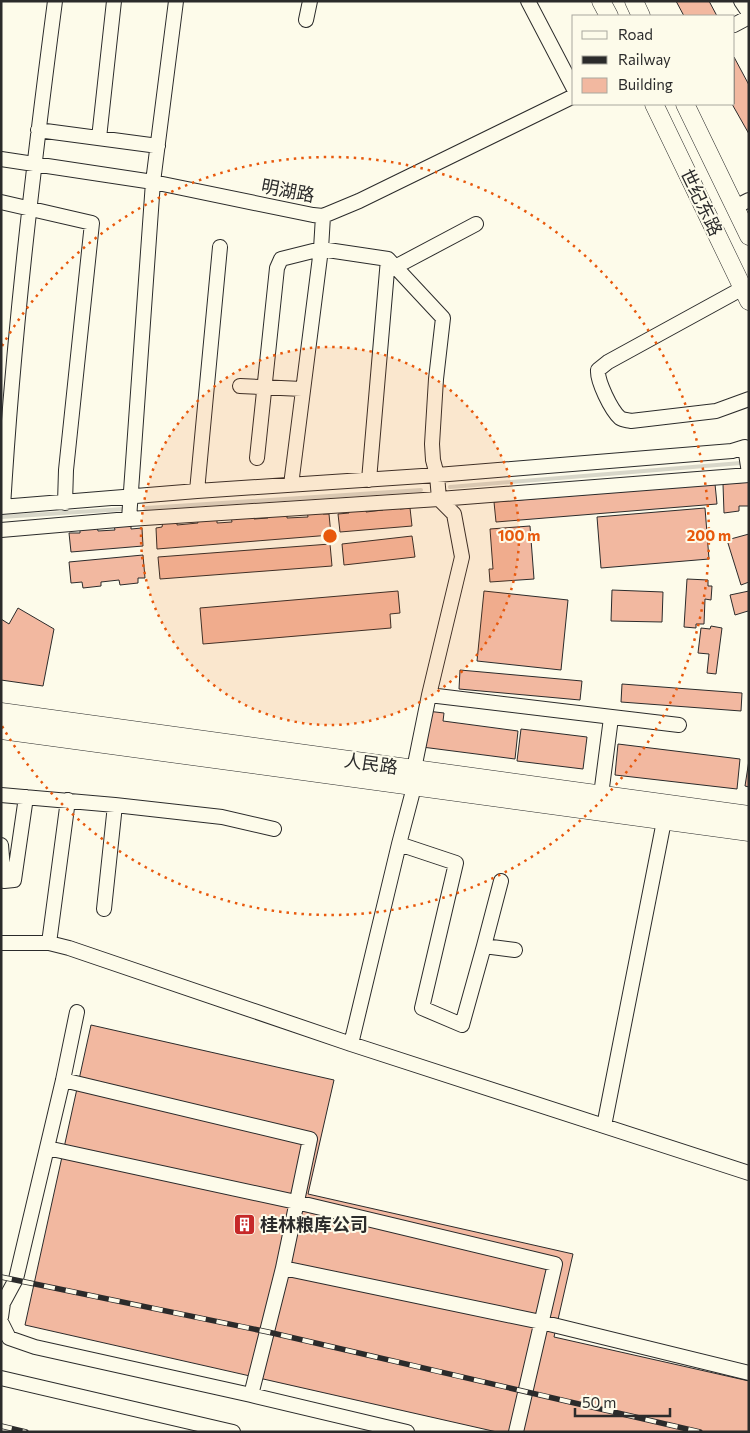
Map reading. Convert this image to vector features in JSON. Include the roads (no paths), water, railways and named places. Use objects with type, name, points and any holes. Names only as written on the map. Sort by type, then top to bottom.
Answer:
[{"type":"main road","points":[[601,1],[608,15]]},
{"type":"main road","points":[[634,1],[641,15]]},
{"type":"main road","name":"世纪东路","points":[[654,105],[746,294]]},
{"type":"main road","name":"世纪东路","points":[[686,105],[742,204],[749,236]]},
{"type":"main road","name":"人民路","points":[[1,712],[601,795],[744,823]]},
{"type":"main road","name":"人民路","points":[[1,730],[664,821],[744,823]]},
{"type":"street","points":[[1,530],[749,474],[747,446],[732,451],[437,476],[196,491],[131,498],[2,507],[29,208],[55,1]]},
{"type":"street","points":[[99,138],[114,1]]},
{"type":"street","points":[[129,519],[153,182],[176,1]]},
{"type":"street","points":[[306,20],[310,1]]},
{"type":"street","points":[[528,1],[572,85]]},
{"type":"street","points":[[742,1],[749,13]]},
{"type":"street","points":[[735,24],[749,17]]},
{"type":"street","name":"明湖路","points":[[1,159],[153,182],[323,216],[359,201],[572,97]]},
{"type":"street","points":[[38,130],[158,146]]},
{"type":"street","points":[[1,202],[92,222],[66,470],[65,503]]},
{"type":"street","points":[[291,485],[321,250],[323,216]]},
{"type":"street","points":[[257,458],[278,262],[280,259],[321,250],[392,263],[476,224]]},
{"type":"street","points":[[196,491],[220,247]]},
{"type":"street","points":[[392,263],[443,318],[433,427],[433,460],[439,498],[454,514],[462,556],[429,695],[414,769]]},
{"type":"street","points":[[369,480],[392,263]]},
{"type":"street","points":[[746,294],[608,362],[598,370],[598,375],[601,387],[618,415],[624,420],[632,421],[716,411],[749,399]]},
{"type":"street","points":[[240,386],[302,389]]},
{"type":"street","points":[[429,695],[679,725]]},
{"type":"street","points":[[601,795],[611,718]]},
{"type":"street","points":[[351,1044],[414,787]]},
{"type":"street","points":[[1,794],[222,818],[274,829]]},
{"type":"street","points":[[1,845],[4,881],[14,880],[26,798]]},
{"type":"street","points":[[49,943],[68,800]]},
{"type":"street","points":[[104,909],[115,806]]},
{"type":"street","points":[[604,1126],[664,821]]},
{"type":"street","points":[[399,844],[456,863],[422,1008],[462,1025],[501,881]]},
{"type":"street","points":[[1,943],[49,943],[69,948],[351,1044],[749,1173]]},
{"type":"street","points":[[484,946],[515,950]]},
{"type":"street","points":[[1,1317],[3,1303],[16,1279],[64,1080],[78,1012]]},
{"type":"street","points":[[64,1080],[310,1139],[282,1268],[251,1395]]},
{"type":"street","points":[[47,1148],[296,1202],[555,1264],[516,1432]]},
{"type":"street","points":[[282,1268],[541,1322],[749,1373]]},
{"type":"street","points":[[1,1322],[9,1338],[35,1346],[406,1432]]},
{"type":"street","points":[[1,1378],[232,1432]]},
{"type":"waterway","points":[[450,487],[741,463]]},
{"type":"waterway","points":[[146,508],[421,490]]},
{"type":"waterway","points":[[1,517],[124,509]]},
{"type":"railway","points":[[1,1277],[268,1332],[700,1432]]},
{"type":"railway","points":[[1,1426],[26,1432]]},
{"type":"place","name":"桂林粮库公司","points":[[244,1224]]}]
